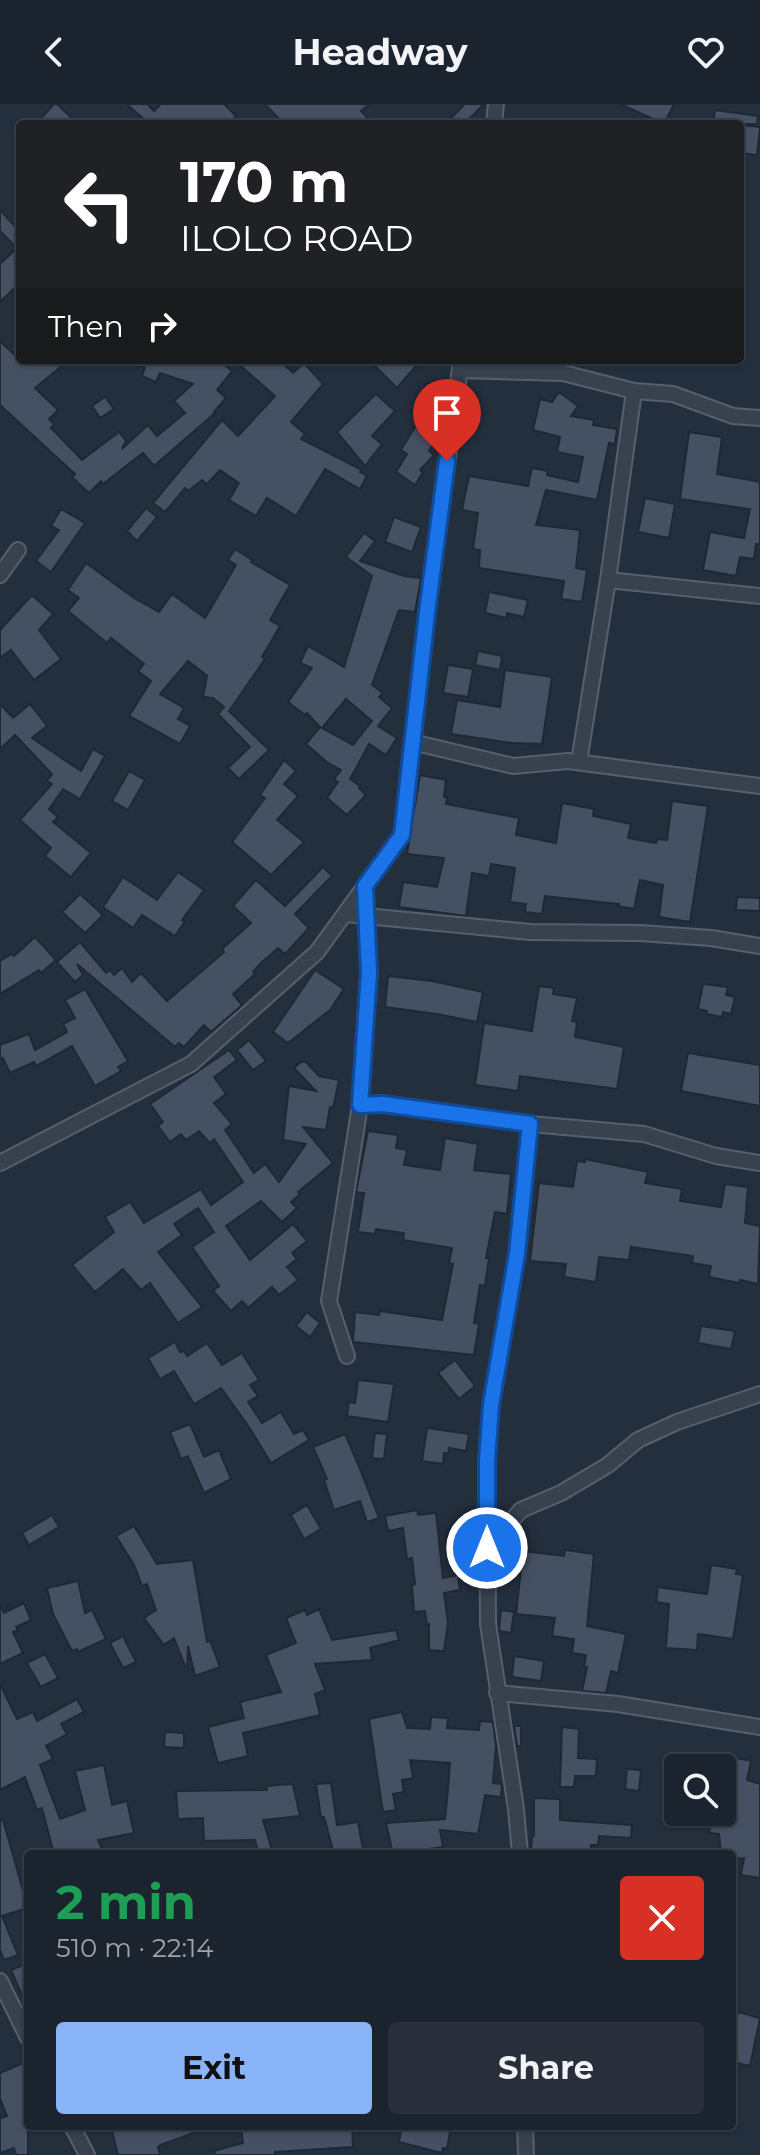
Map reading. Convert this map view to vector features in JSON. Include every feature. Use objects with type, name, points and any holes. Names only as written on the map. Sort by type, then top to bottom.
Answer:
[{"type":"street","points":[[0,1163],[191,1064],[317,952],[402,835],[460,365],[563,373],[634,391],[673,394],[733,416],[760,418]]},
{"type":"street","points":[[579,762],[634,391]]},
{"type":"street","points":[[0,575],[18,550]]},
{"type":"street","points":[[608,580],[760,596]]},
{"type":"street","points":[[412,742],[513,766],[568,761],[760,786]]},
{"type":"street","points":[[347,1356],[329,1301],[360,1105],[369,973],[365,886]]},
{"type":"street","points":[[345,914],[530,932],[640,933],[711,938],[760,946]]},
{"type":"street","points":[[360,1105],[383,1104],[530,1124],[644,1134],[716,1156],[760,1163]]},
{"type":"street","points":[[520,1850],[488,1624],[487,1461],[491,1405],[517,1254],[530,1124]]},
{"type":"street","points":[[487,1548],[521,1510],[561,1493],[608,1465],[638,1440],[677,1422],[760,1394]]},
{"type":"street","points":[[497,1693],[618,1704],[760,1727]]},
{"type":"street","points":[[0,1981],[24,2030]]},
{"type":"street","points":[[74,2130],[87,2155]]},
{"type":"street","points":[[525,2130],[526,2155]]},
{"type":"building","points":[[57,104],[74,120],[40,120]]},
{"type":"building","points":[[126,104],[147,104],[154,111],[161,104],[224,104],[236,116],[232,120],[145,120]]},
{"type":"building","points":[[265,104],[369,104],[361,111],[370,120],[280,120]]},
{"type":"building","points":[[465,104],[484,104],[468,120],[449,120]]},
{"type":"building","points":[[620,104],[674,104],[666,120],[655,120]]},
{"type":"building","points":[[715,110],[758,116],[757,124],[744,124],[744,120],[714,120]]},
{"type":"building","points":[[744,125],[760,127],[757,155],[744,153]]},
{"type":"building","points":[[0,210],[16,228],[16,247],[0,231]]},
{"type":"building","points":[[16,249],[16,287],[0,302],[0,264]]},
{"type":"building","points":[[0,341],[16,356],[16,364],[64,364],[35,388],[58,410],[49,419],[54,424],[51,428],[82,460],[119,432],[126,441],[122,449],[148,425],[157,436],[185,413],[174,401],[193,384],[160,373],[156,382],[142,376],[145,368],[131,364],[223,364],[232,371],[217,390],[226,398],[215,413],[154,466],[143,453],[103,484],[101,481],[89,493],[72,477],[75,474],[0,405]]},
{"type":"building","points":[[239,364],[283,364],[293,373],[305,364],[323,384],[291,422],[305,434],[301,439],[362,470],[360,472],[367,476],[360,489],[325,469],[296,516],[267,498],[256,516],[229,500],[239,483],[220,470],[207,484],[202,480],[188,491],[185,488],[165,512],[153,503],[222,420],[238,436],[275,396]]},
{"type":"building","points":[[373,364],[418,364],[397,388]]},
{"type":"building","points":[[426,383],[442,389],[427,431],[437,437],[429,451],[434,455],[420,470],[423,472],[415,485],[396,472],[407,454],[401,450],[423,414],[416,411]]},
{"type":"building","points":[[559,392],[578,406],[571,416],[594,420],[593,425],[617,429],[615,444],[609,443],[597,500],[546,490],[536,525],[580,530],[576,568],[587,570],[582,602],[561,599],[564,581],[479,568],[480,550],[473,549],[478,513],[462,510],[469,476],[528,486],[532,468],[578,482],[583,457],[557,452],[560,437],[533,430],[540,399],[552,402]]},
{"type":"building","points":[[376,394],[395,411],[372,436],[382,444],[365,466],[337,432]]},
{"type":"building","points":[[105,397],[114,409],[100,418],[92,406]]},
{"type":"building","points":[[689,432],[722,437],[717,474],[760,482],[760,544],[756,544],[754,559],[740,557],[736,576],[703,570],[710,532],[744,538],[750,509],[680,499]]},
{"type":"building","points":[[645,498],[675,504],[669,538],[638,532]]},
{"type":"building","points":[[146,508],[157,517],[137,541],[127,531]]},
{"type":"building","points":[[61,509],[85,523],[51,572],[36,561],[59,530],[51,526]]},
{"type":"building","points":[[394,517],[421,527],[412,552],[385,542]]},
{"type":"building","points":[[364,533],[375,541],[360,561],[404,576],[421,578],[415,612],[399,610],[372,685],[383,693],[379,697],[392,708],[378,726],[397,738],[386,755],[369,744],[350,779],[366,795],[347,815],[327,798],[338,782],[334,779],[341,770],[306,744],[320,727],[307,713],[305,715],[288,702],[312,668],[300,663],[308,646],[344,667],[372,576],[346,557]],"holes":[[[346,699],[372,721],[353,745],[322,728]]]},
{"type":"building","points":[[235,549],[290,585],[270,620],[280,626],[262,657],[265,659],[229,711],[269,750],[239,779],[228,768],[250,747],[218,714],[224,707],[213,698],[203,697],[207,676],[188,661],[160,694],[184,708],[178,719],[190,726],[180,744],[129,716],[151,681],[138,671],[144,664],[111,638],[107,643],[68,611],[79,598],[68,590],[86,563],[159,612],[172,594],[205,618],[236,565],[228,560]]},
{"type":"building","points":[[489,592],[528,600],[524,617],[507,613],[507,618],[485,613]]},
{"type":"building","points":[[32,595],[53,614],[39,630],[61,659],[34,680],[11,650],[0,658],[0,630]]},
{"type":"building","points":[[478,651],[502,656],[500,670],[475,665]]},
{"type":"building","points":[[448,665],[473,669],[468,697],[443,693]]},
{"type":"building","points":[[505,670],[552,677],[542,744],[451,734],[457,700],[500,707]]},
{"type":"building","points":[[0,704],[13,718],[30,704],[47,726],[32,738],[81,771],[93,749],[105,756],[80,799],[63,789],[49,809],[58,817],[53,822],[91,853],[71,877],[45,856],[51,848],[20,820],[52,784],[47,781],[52,774],[15,735],[0,749]]},
{"type":"building","points":[[284,760],[296,771],[284,784],[298,796],[277,820],[304,842],[271,875],[232,842],[265,798],[260,795]]},
{"type":"building","points":[[129,771],[145,780],[128,810],[112,801]]},
{"type":"building","points":[[420,775],[446,780],[446,804],[519,818],[516,835],[556,843],[562,803],[594,809],[593,816],[631,824],[628,838],[656,843],[657,839],[667,840],[672,801],[708,806],[690,922],[659,917],[663,885],[640,880],[634,909],[619,904],[545,896],[542,914],[525,912],[526,904],[510,902],[515,868],[491,864],[489,876],[472,873],[466,916],[399,907],[403,882],[437,887],[444,858],[407,854]]},
{"type":"building","points":[[323,867],[332,876],[295,914],[309,928],[285,954],[278,948],[233,994],[242,1005],[211,1032],[204,1025],[184,1047],[179,1043],[175,1047],[77,964],[83,975],[75,982],[57,962],[80,942],[106,973],[110,970],[114,975],[122,968],[132,982],[141,973],[167,1001],[224,952],[222,949],[251,923],[233,906],[256,880],[285,906]]},
{"type":"building","points":[[178,872],[204,890],[182,920],[185,921],[175,936],[142,915],[133,928],[103,907],[123,877],[157,900]]},
{"type":"building","points":[[80,894],[103,915],[85,933],[62,912]]},
{"type":"building","points":[[737,897],[760,898],[760,911],[736,910]]},
{"type":"building","points":[[35,937],[56,960],[41,973],[39,970],[0,994],[0,961],[12,954],[14,956]]},
{"type":"building","points":[[315,970],[344,989],[330,1010],[288,1043],[273,1032]]},
{"type":"building","points":[[388,976],[483,992],[477,1022],[385,1007]]},
{"type":"building","points":[[703,984],[728,987],[726,995],[735,997],[731,1014],[723,1012],[722,1017],[698,1009]]},
{"type":"building","points":[[539,986],[554,988],[553,994],[577,998],[572,1021],[577,1022],[575,1037],[624,1047],[617,1089],[520,1076],[518,1091],[475,1085],[484,1023],[532,1031]]},
{"type":"building","points":[[85,989],[128,1061],[118,1067],[121,1071],[95,1086],[72,1046],[36,1066],[34,1062],[10,1073],[3,1058],[0,1059],[0,1045],[29,1034],[35,1050],[67,1032],[63,1024],[75,1018],[65,1000]]},
{"type":"building","points":[[249,1040],[266,1061],[253,1070],[237,1050]]},
{"type":"building","points":[[229,1050],[237,1060],[214,1077],[226,1094],[214,1103],[232,1124],[225,1130],[254,1173],[265,1164],[279,1182],[306,1144],[283,1140],[289,1086],[316,1091],[294,1068],[301,1062],[306,1062],[319,1076],[339,1080],[326,1130],[303,1127],[333,1163],[298,1192],[300,1194],[291,1202],[297,1208],[282,1222],[261,1201],[226,1226],[250,1260],[293,1224],[307,1241],[292,1253],[297,1259],[287,1267],[298,1280],[279,1295],[272,1287],[248,1308],[242,1301],[231,1311],[213,1291],[219,1286],[192,1247],[214,1232],[198,1208],[174,1224],[182,1235],[158,1252],[202,1307],[178,1323],[150,1283],[141,1290],[123,1269],[95,1292],[72,1265],[114,1232],[105,1217],[130,1202],[144,1223],[201,1189],[211,1205],[243,1182],[214,1139],[210,1143],[199,1131],[186,1140],[181,1134],[170,1142],[158,1126],[163,1122],[150,1104]]},
{"type":"building","points":[[688,1053],[760,1065],[760,1106],[681,1091]]},
{"type":"building","points":[[368,1131],[398,1135],[396,1148],[407,1150],[404,1165],[440,1170],[445,1138],[478,1144],[474,1170],[511,1174],[507,1214],[495,1212],[486,1258],[489,1258],[485,1286],[480,1285],[474,1323],[479,1324],[474,1355],[353,1342],[355,1312],[379,1315],[380,1311],[442,1320],[453,1264],[449,1263],[452,1248],[403,1240],[404,1233],[376,1229],[375,1234],[358,1232],[364,1193],[356,1192]]},
{"type":"building","points":[[585,1159],[648,1172],[645,1183],[682,1189],[680,1201],[721,1207],[725,1184],[748,1187],[745,1223],[760,1226],[758,1284],[709,1277],[711,1266],[692,1263],[693,1256],[631,1247],[629,1260],[599,1257],[596,1282],[564,1277],[566,1264],[530,1261],[539,1183],[573,1187],[577,1161],[585,1162]]},
{"type":"building","points":[[307,1312],[320,1323],[310,1337],[296,1326]]},
{"type":"building","points":[[701,1326],[735,1331],[731,1349],[698,1343]]},
{"type":"building","points":[[175,1342],[180,1352],[184,1351],[187,1356],[207,1343],[222,1365],[242,1353],[259,1380],[250,1385],[258,1396],[248,1402],[262,1423],[281,1412],[294,1434],[303,1430],[309,1440],[271,1463],[221,1388],[194,1404],[174,1371],[160,1379],[148,1358]]},
{"type":"building","points":[[455,1360],[475,1386],[459,1399],[438,1373]]},
{"type":"building","points":[[358,1380],[394,1384],[388,1422],[347,1416],[349,1402],[355,1403]]},
{"type":"building","points":[[190,1424],[204,1457],[219,1450],[231,1479],[204,1493],[188,1456],[181,1459],[170,1432]]},
{"type":"building","points":[[427,1428],[469,1434],[466,1451],[449,1448],[448,1454],[444,1453],[443,1464],[422,1461]]},
{"type":"building","points":[[375,1433],[387,1434],[384,1459],[372,1458]]},
{"type":"building","points":[[345,1434],[379,1518],[367,1522],[360,1501],[334,1510],[324,1480],[327,1479],[313,1447]]},
{"type":"building","points":[[307,1505],[321,1529],[304,1539],[291,1515]]},
{"type":"building","points":[[417,1510],[418,1515],[436,1513],[443,1578],[458,1575],[460,1590],[444,1593],[448,1623],[444,1651],[429,1650],[429,1624],[425,1611],[414,1612],[412,1558],[407,1559],[403,1528],[388,1531],[385,1516]]},
{"type":"building","points":[[52,1515],[59,1527],[29,1545],[22,1533]]},
{"type":"building","points":[[134,1526],[157,1564],[193,1560],[207,1642],[210,1641],[220,1667],[195,1676],[188,1646],[187,1671],[174,1638],[164,1645],[144,1618],[156,1610],[147,1584],[142,1586],[134,1565],[116,1536]]},
{"type":"building","points":[[565,1550],[594,1554],[587,1626],[626,1634],[618,1673],[611,1671],[606,1693],[582,1691],[586,1655],[572,1653],[574,1639],[552,1636],[555,1618],[516,1614],[523,1551],[564,1556]]},
{"type":"building","points":[[711,1565],[737,1569],[736,1574],[743,1575],[733,1639],[698,1634],[697,1650],[666,1648],[669,1604],[656,1602],[658,1587],[707,1594]]},
{"type":"building","points":[[78,1581],[85,1613],[92,1610],[106,1639],[78,1652],[77,1649],[72,1651],[53,1614],[47,1588]]},
{"type":"building","points":[[24,1603],[31,1620],[16,1627],[18,1630],[13,1632],[23,1653],[0,1664],[0,1605],[4,1613]]},
{"type":"building","points":[[319,1609],[332,1640],[396,1630],[399,1640],[370,1648],[372,1660],[315,1664],[325,1690],[315,1694],[320,1715],[243,1733],[248,1756],[218,1763],[208,1727],[244,1718],[240,1702],[281,1692],[266,1655],[296,1643],[286,1618],[305,1610],[307,1615]]},
{"type":"building","points":[[501,1610],[514,1612],[511,1633],[499,1631]]},
{"type":"building","points":[[123,1636],[136,1662],[123,1668],[110,1643]]},
{"type":"building","points":[[45,1654],[58,1678],[41,1687],[27,1663]]},
{"type":"building","points":[[514,1656],[544,1661],[541,1681],[512,1677]]},
{"type":"building","points":[[0,1684],[17,1719],[33,1712],[37,1721],[77,1699],[84,1712],[61,1724],[67,1734],[46,1746],[53,1759],[40,1765],[60,1819],[85,1810],[75,1771],[104,1765],[112,1805],[127,1801],[134,1833],[98,1840],[102,1850],[53,1850],[42,1808],[37,1810],[25,1777],[0,1790]]},
{"type":"building","points":[[402,1712],[407,1728],[430,1729],[431,1717],[448,1718],[447,1728],[479,1730],[480,1721],[493,1722],[496,1746],[493,1783],[502,1784],[501,1797],[485,1795],[478,1834],[440,1830],[443,1847],[392,1850],[386,1823],[445,1819],[450,1763],[410,1760],[413,1778],[402,1780],[404,1792],[393,1794],[396,1810],[383,1812],[369,1719]]},
{"type":"building","points":[[514,1726],[521,1726],[521,1746],[517,1746]]},
{"type":"building","points":[[562,1727],[579,1729],[578,1758],[597,1759],[596,1776],[575,1776],[574,1787],[560,1787]]},
{"type":"building","points":[[165,1732],[184,1733],[184,1748],[164,1747]]},
{"type":"building","points":[[736,1758],[751,1761],[747,1780],[760,1784],[760,1878],[741,1875],[744,1858],[736,1859],[736,1850],[721,1850],[719,1834],[709,1833],[710,1826],[736,1826]]},
{"type":"building","points":[[627,1769],[641,1770],[639,1791],[625,1789]]},
{"type":"building","points":[[331,1783],[337,1825],[358,1822],[363,1850],[333,1850],[324,1817],[321,1817],[316,1784]]},
{"type":"building","points":[[293,1785],[300,1816],[263,1820],[272,1850],[258,1850],[255,1840],[204,1841],[203,1818],[178,1819],[176,1791],[267,1790],[266,1786]]},
{"type":"building","points":[[534,1798],[560,1799],[560,1820],[632,1825],[631,1838],[599,1836],[598,1845],[591,1845],[591,1850],[531,1850]]},
{"type":"building","points":[[3,1820],[24,1894],[24,1909],[2,1916],[18,1955],[4,1960],[0,1950],[0,1821]]},
{"type":"building","points":[[24,1965],[24,2000],[11,1970]]},
{"type":"building","points":[[738,2012],[760,2018],[750,2066],[736,2063]]},
{"type":"building","points":[[24,2063],[24,2130],[28,2130],[28,2155],[16,2155],[14,2148],[0,2153],[0,2118],[7,2116],[0,2099],[0,2073]]},
{"type":"building","points":[[112,2130],[201,2130],[160,2145],[160,2155],[118,2155]]},
{"type":"building","points":[[241,2130],[352,2130],[353,2147],[275,2152],[275,2155],[215,2155],[214,2151],[243,2143]]},
{"type":"building","points":[[401,2130],[450,2130],[447,2149],[443,2148],[442,2153],[399,2142]]},
{"type":"route","points":[[447,461],[402,835],[365,886],[369,973],[360,1105],[383,1104],[530,1124],[517,1254],[491,1405],[487,1461],[487,1548]]}]
